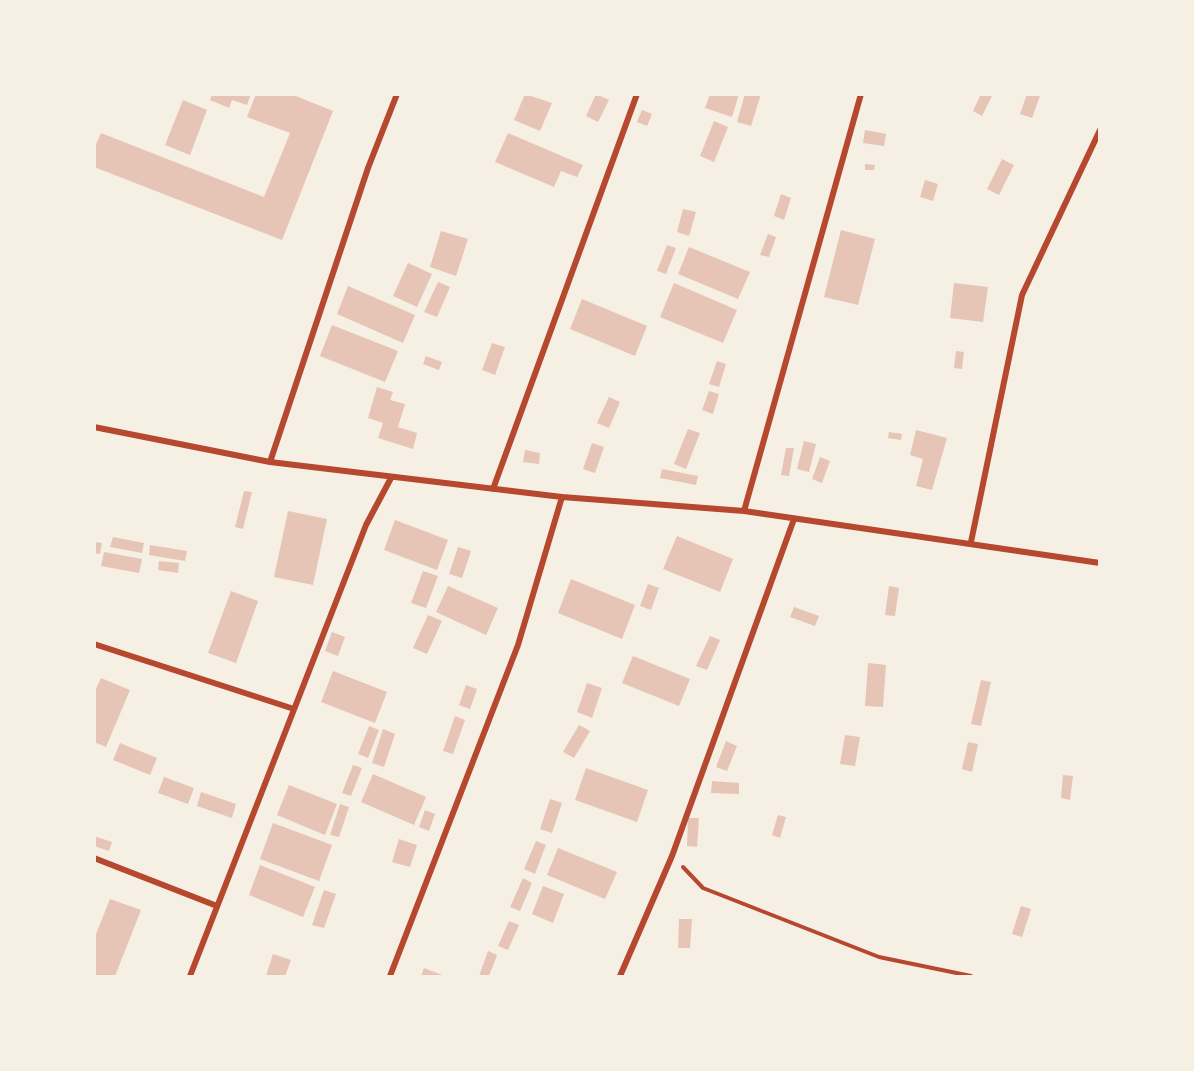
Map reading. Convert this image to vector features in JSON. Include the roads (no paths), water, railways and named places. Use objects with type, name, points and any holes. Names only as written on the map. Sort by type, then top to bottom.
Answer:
[{"type":"street","points":[[270,462],[368,168],[398,94]]},
{"type":"street","points":[[494,489],[637,94]]},
{"type":"street","points":[[744,511],[861,94]]},
{"type":"street","points":[[971,542],[1022,295],[1100,130]]},
{"type":"street","points":[[94,427],[270,462],[562,497],[744,511],[971,542],[1100,563]]},
{"type":"street","points":[[190,976],[366,525],[391,478]]},
{"type":"street","points":[[390,976],[518,645],[562,497]]},
{"type":"street","points":[[620,976],[672,856],[794,519]]},
{"type":"street","points":[[94,644],[294,709]]},
{"type":"street","points":[[94,858],[218,906]]}]
